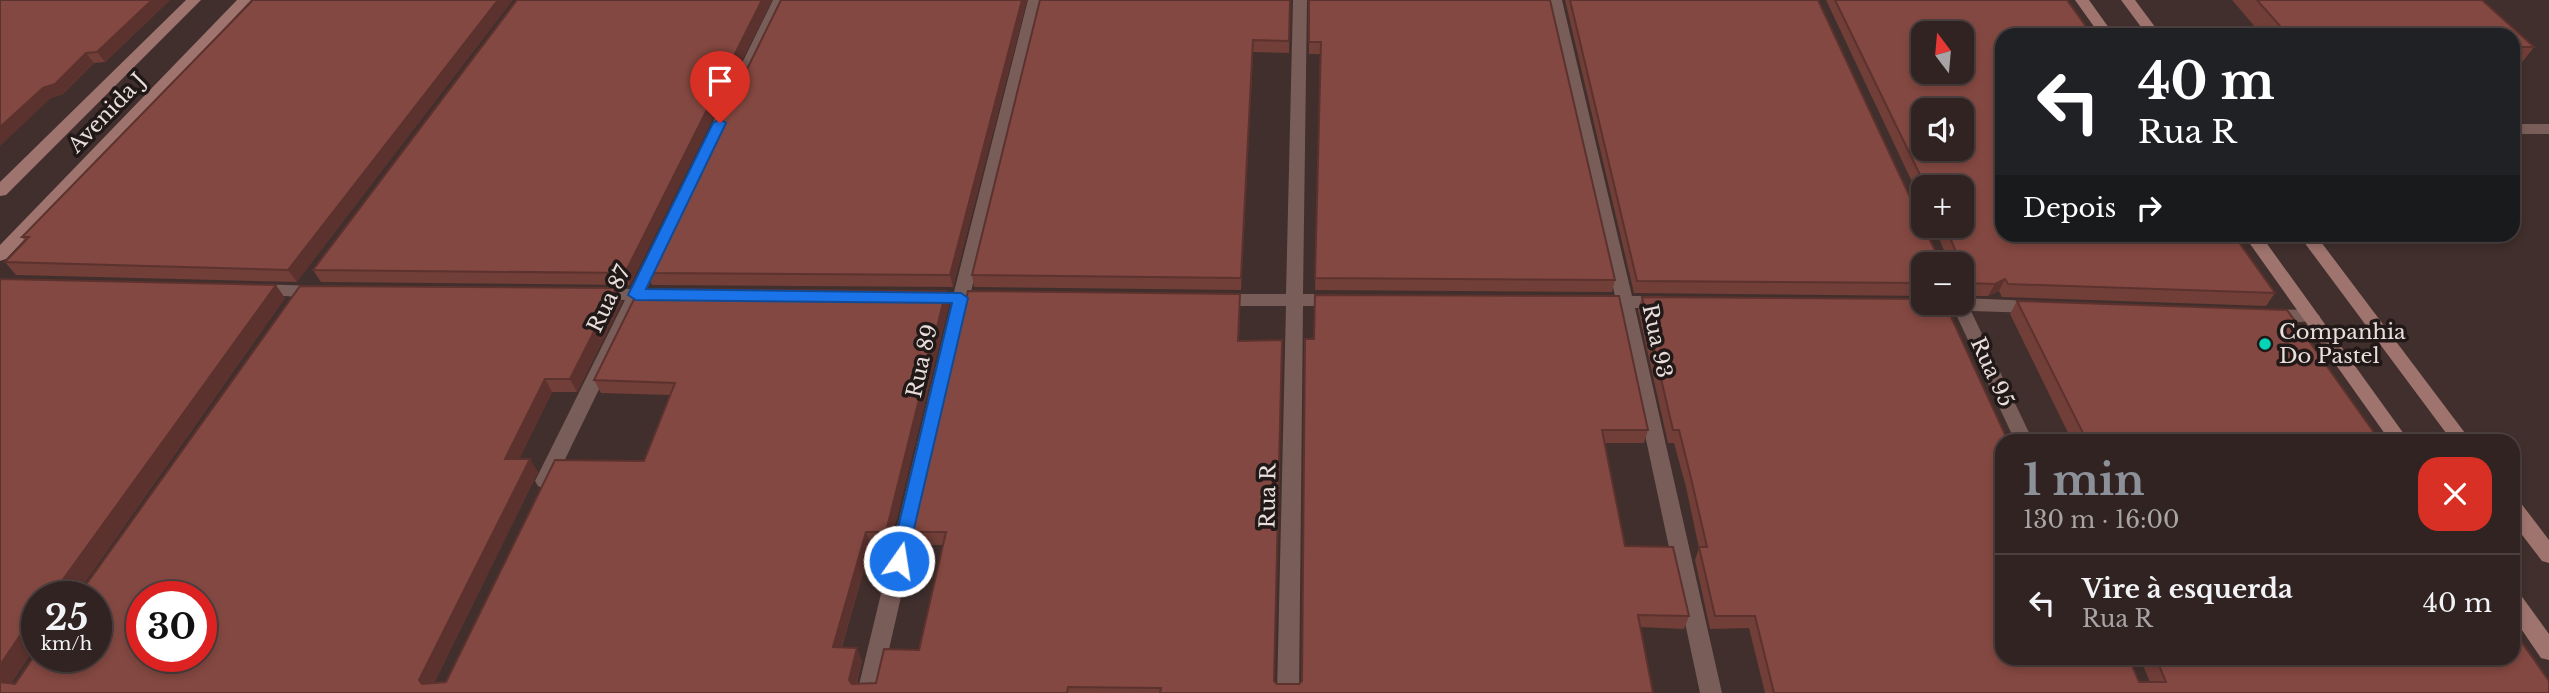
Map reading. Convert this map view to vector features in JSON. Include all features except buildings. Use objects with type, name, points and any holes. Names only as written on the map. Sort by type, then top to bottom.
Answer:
[{"type":"street","name":"Avenida J","points":[[0,191],[194,0]]},
{"type":"street","name":"Avenida J","points":[[0,255],[244,0]]},
{"type":"street","name":"Rua 87","points":[[539,494],[780,0]]},
{"type":"street","name":"Rua 89","points":[[868,693],[961,298],[1035,0]]},
{"type":"street","name":"Rua R","points":[[1287,693],[1300,0]]},
{"type":"street","name":"Rua 93","points":[[1555,0],[1711,693]]},
{"type":"street","points":[[2082,0],[2102,28]]},
{"type":"street","points":[[2128,0],[2149,28]]},
{"type":"street","points":[[2520,129],[2549,129]]},
{"type":"street","points":[[2257,242],[2395,434]]},
{"type":"street","points":[[2312,242],[2457,434]]},
{"type":"street","points":[[287,314],[320,270]]},
{"type":"street","points":[[234,289],[331,292]]},
{"type":"street","points":[[580,294],[676,295]]},
{"type":"street","points":[[906,298],[1002,298]]},
{"type":"street","points":[[1197,299],[1349,300]]},
{"type":"street","points":[[1584,302],[1681,303]]},
{"type":"street","points":[[1974,304],[2054,307]]},
{"type":"street","points":[[2257,314],[2311,316]]},
{"type":"street","name":"Rua 95","points":[[1965,315],[2021,434]]},
{"type":"street","points":[[2520,517],[2549,555]]},
{"type":"street","points":[[2520,610],[2549,651]]},
{"type":"place","name":"Companhia Do Pastel","points":[[2265,344]]},
{"type":"route","points":[[720,123],[636,295],[961,298],[899,561]]}]
